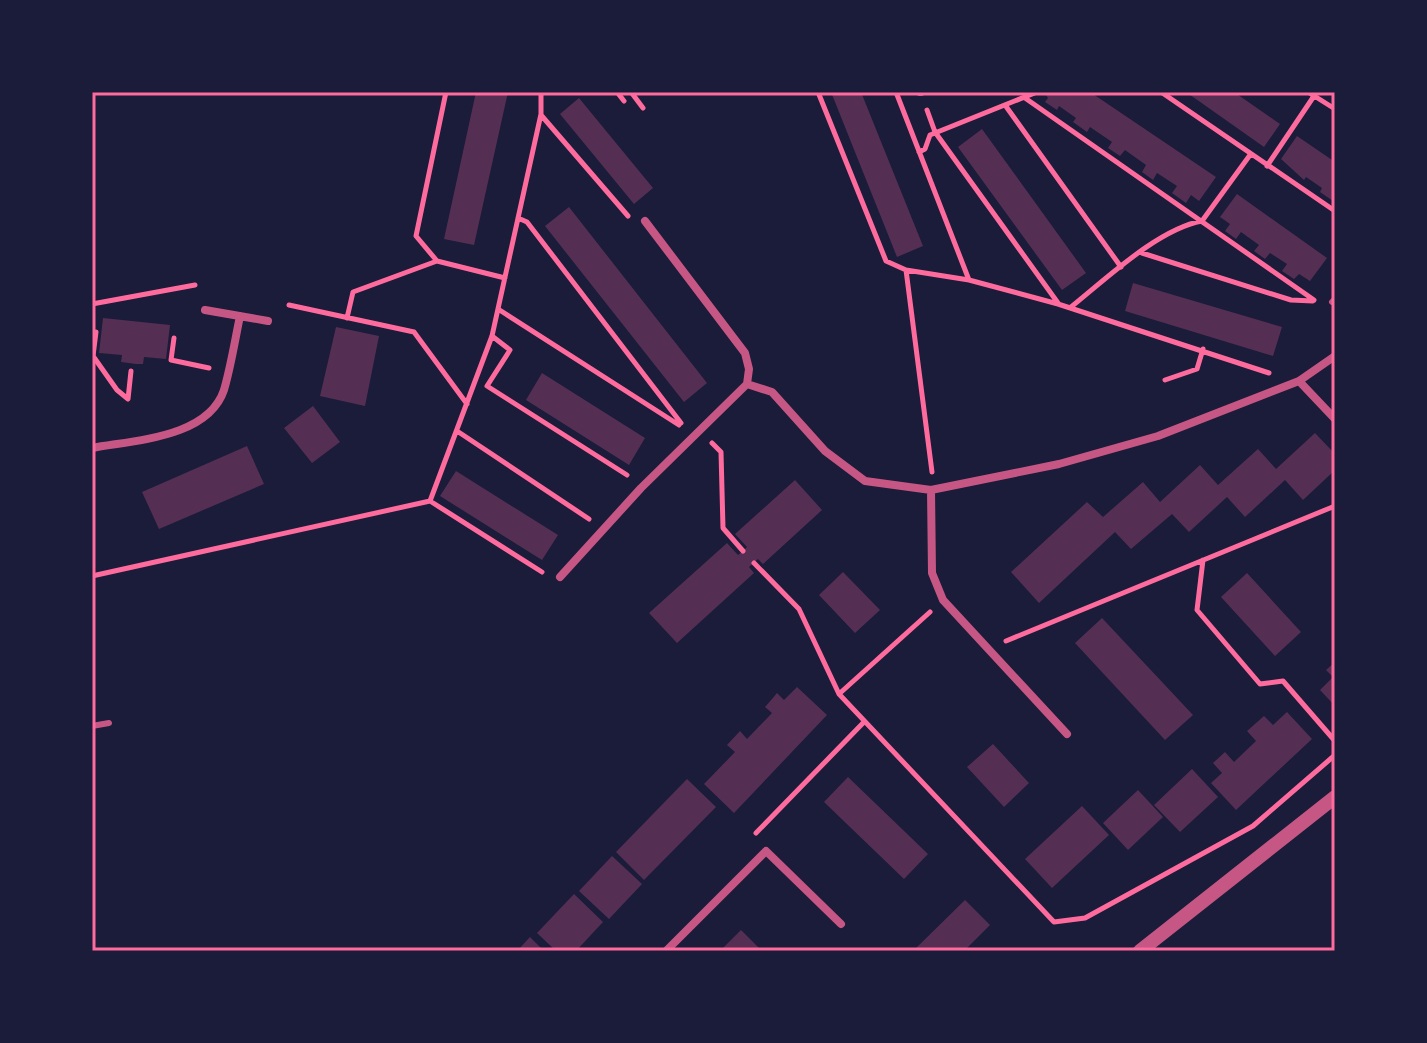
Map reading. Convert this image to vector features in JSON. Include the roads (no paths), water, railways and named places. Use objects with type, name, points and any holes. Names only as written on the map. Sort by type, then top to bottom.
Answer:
[{"type":"street","points":[[560,577],[695,434],[747,384],[749,369],[745,353],[645,221]]},
{"type":"street","points":[[205,310],[268,321]]},
{"type":"street","points":[[92,448],[173,432],[206,417],[223,393],[240,316]]},
{"type":"street","points":[[747,384],[772,392],[825,451],[865,481],[931,490],[1073,460],[1158,436],[1299,381],[1335,356]]},
{"type":"street","points":[[1299,381],[1335,419]]},
{"type":"street","points":[[931,490],[932,573],[943,600],[1067,734]]},
{"type":"street","points":[[1140,951],[1335,797]]},
{"type":"street","points":[[666,951],[766,851],[841,924]]},
{"type":"lane","points":[[92,726],[109,723]]}]
